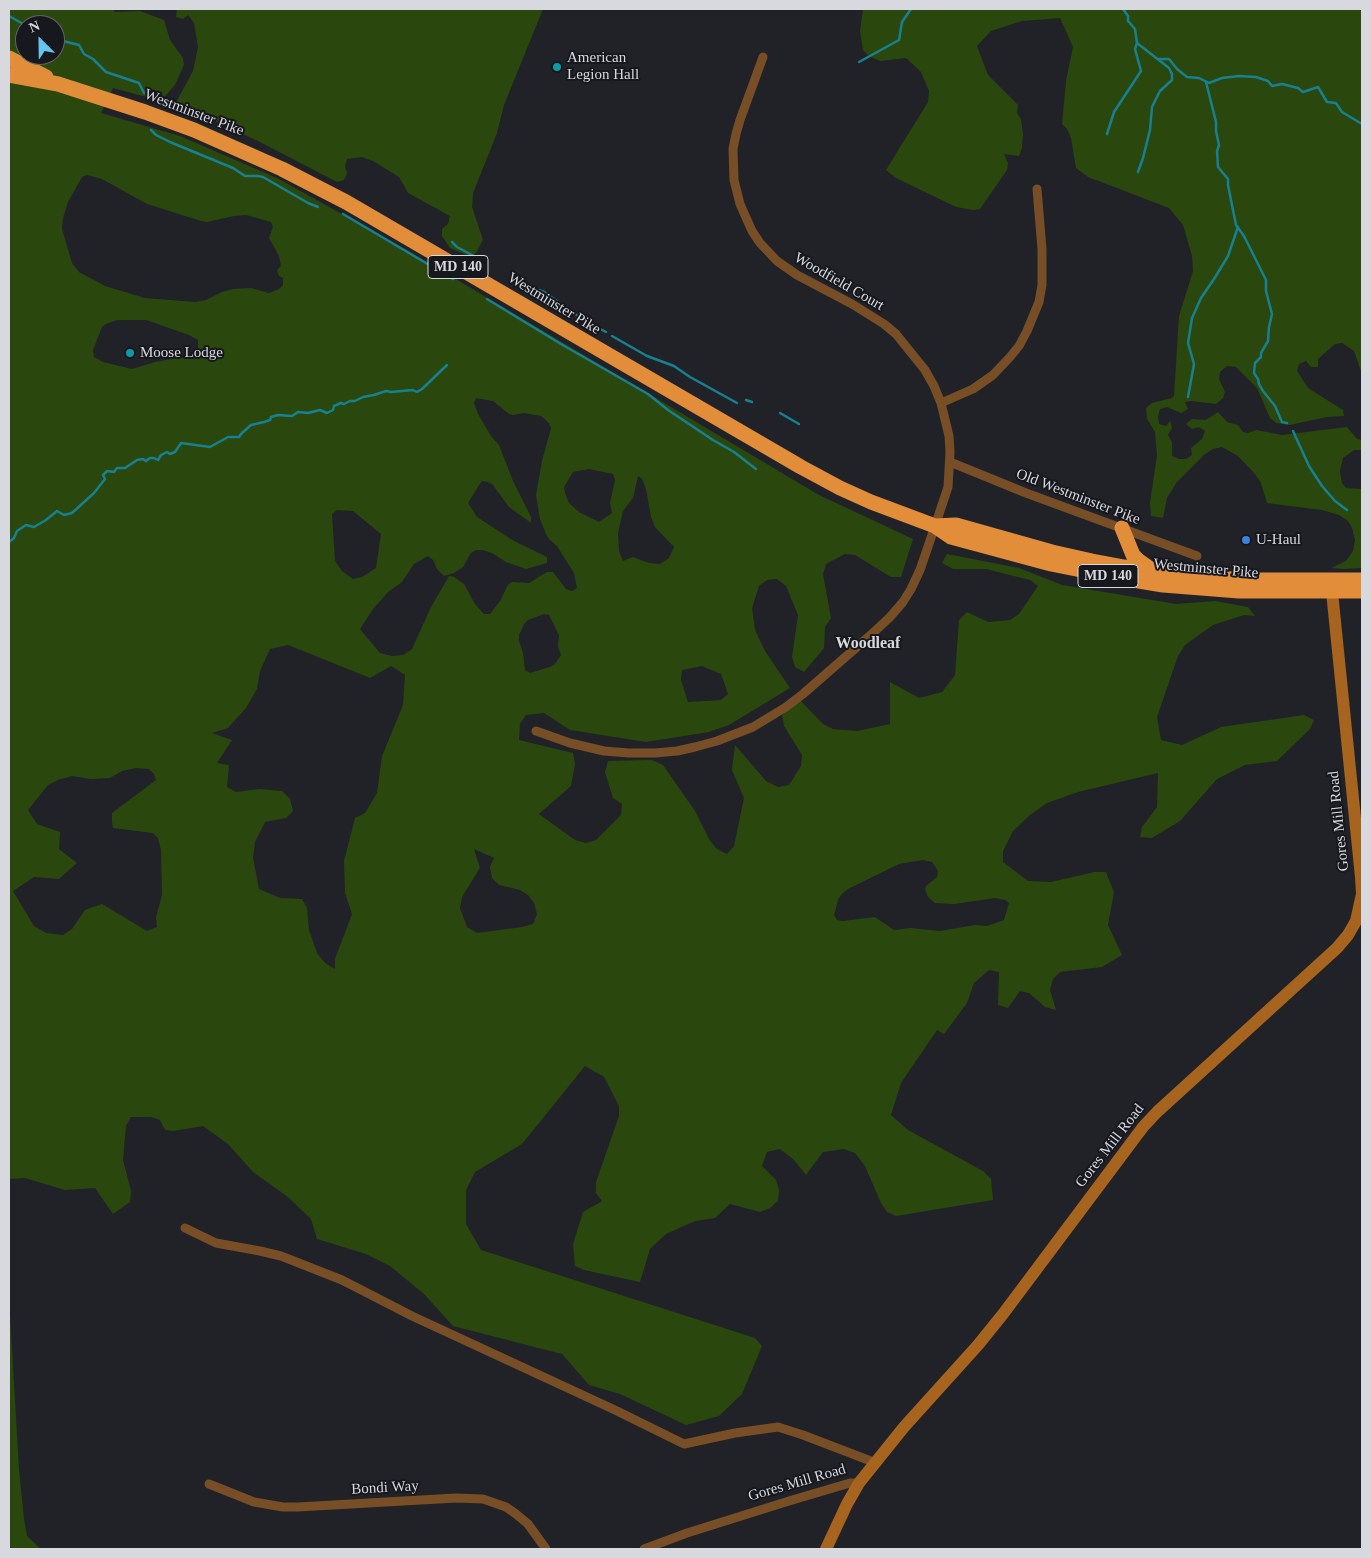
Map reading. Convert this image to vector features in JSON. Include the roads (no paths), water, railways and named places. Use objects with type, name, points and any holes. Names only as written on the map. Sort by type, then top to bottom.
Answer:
[{"type":"highway","points":[[9,58],[58,84]]},
{"type":"highway","name":"Westminster Pike","points":[[9,75],[58,84],[115,104],[145,112],[194,130],[282,168],[362,212],[801,468],[863,498],[935,526],[951,537],[1051,564],[1163,585],[1239,591],[1330,586],[1362,580]]},
{"type":"highway","name":"Westminster Pike","points":[[935,526],[956,525],[1052,552],[1100,563],[1203,577],[1330,586],[1362,591]]},
{"type":"highway","points":[[1122,528],[1133,555],[1154,571]]},
{"type":"street","name":"Woodfield Court","points":[[536,731],[570,743],[604,750],[629,753],[655,753],[677,751],[717,742],[754,726],[786,707],[803,694],[873,633],[896,610],[911,589],[920,570],[935,526],[948,487],[950,462],[949,436],[941,403],[925,370],[896,334],[864,310],[804,279],[787,268],[767,251],[745,218],[736,192],[733,149],[736,134],[763,57]]},
{"type":"street","points":[[941,403],[973,389],[993,375],[1010,358],[1028,331],[1039,302],[1042,285],[1042,249],[1037,189]]},
{"type":"street","name":"Old Westminster Pike","points":[[950,462],[1026,493],[1197,556]]},
{"type":"street","name":"Gores Mill Road","points":[[644,1549],[789,1500],[850,1483],[860,1483],[904,1427],[978,1345],[1143,1127],[1337,948],[1348,935],[1356,922],[1362,894],[1361,868],[1330,586]]},
{"type":"street","points":[[184,1228],[216,1243],[260,1250],[281,1256],[342,1280],[412,1316],[684,1444],[735,1432],[778,1427],[876,1463]]},
{"type":"street","points":[[826,1549],[847,1504],[860,1483]]},
{"type":"street","name":"Bondi Way","points":[[209,1484],[254,1502],[298,1507],[456,1498],[483,1499],[506,1507],[516,1514],[528,1524],[546,1549]]},
{"type":"waterway","points":[[859,62],[899,40],[902,22],[911,9]]},
{"type":"waterway","points":[[1107,134],[1114,112],[1141,71],[1135,49],[1137,43],[1135,29],[1128,21],[1128,16],[1123,9]]},
{"type":"waterway","points":[[9,16],[15,19]]},
{"type":"waterway","points":[[65,42],[79,45],[84,54],[93,59],[106,72],[139,83],[144,93]]},
{"type":"waterway","points":[[1137,43],[1169,68],[1172,74],[1172,80],[1160,91],[1152,107],[1150,130],[1138,172]]},
{"type":"waterway","points":[[1159,59],[1169,59],[1187,77],[1199,78],[1209,83],[1222,78],[1239,76],[1256,77],[1268,81],[1272,86],[1282,84],[1298,88],[1303,92],[1318,87],[1327,102],[1336,103],[1342,112],[1362,124]]},
{"type":"waterway","points":[[1206,82],[1216,122],[1219,145],[1217,151],[1218,167],[1228,179],[1236,225],[1244,236],[1266,280],[1266,291],[1272,314],[1268,341],[1261,353],[1261,357],[1255,363],[1254,373],[1263,391],[1275,406],[1282,422],[1287,423]]},
{"type":"waterway","points":[[151,130],[156,135],[170,142],[233,168],[245,176],[263,177],[318,207]]},
{"type":"waterway","points":[[343,214],[453,279]]},
{"type":"waterway","points":[[1188,397],[1194,364],[1188,343],[1192,318],[1201,298],[1228,256],[1238,227]]},
{"type":"waterway","points":[[452,242],[457,247],[487,263]]},
{"type":"waterway","points":[[539,290],[585,321],[606,332]]},
{"type":"waterway","points":[[487,299],[648,394],[668,410],[734,452],[756,469]]},
{"type":"waterway","points":[[612,336],[647,356],[674,366],[737,403]]},
{"type":"waterway","points":[[9,542],[14,538],[17,531],[26,525],[34,527],[57,511],[64,515],[72,513],[94,493],[105,479],[103,475],[107,471],[114,472],[117,468],[125,468],[137,460],[143,459],[146,461],[150,458],[158,460],[161,455],[167,452],[170,454],[175,452],[181,443],[210,447],[228,437],[239,437],[251,425],[270,420],[271,417],[278,415],[292,416],[298,412],[308,413],[320,410],[327,413],[333,410],[334,406],[341,403],[344,404],[386,391],[413,390],[417,392],[447,365]]},
{"type":"waterway","points":[[746,400],[752,402]]},
{"type":"waterway","points":[[780,413],[799,424]]},
{"type":"waterway","points":[[1293,431],[1309,466],[1322,486],[1335,501],[1347,510]]},
{"type":"place","name":"American Legion Hall","points":[[557,67]]},
{"type":"place","name":"Moose Lodge","points":[[130,353]]},
{"type":"place","name":"U-Haul","points":[[1246,540]]},
{"type":"district","name":"Woodleaf","points":[[868,644]]}]
